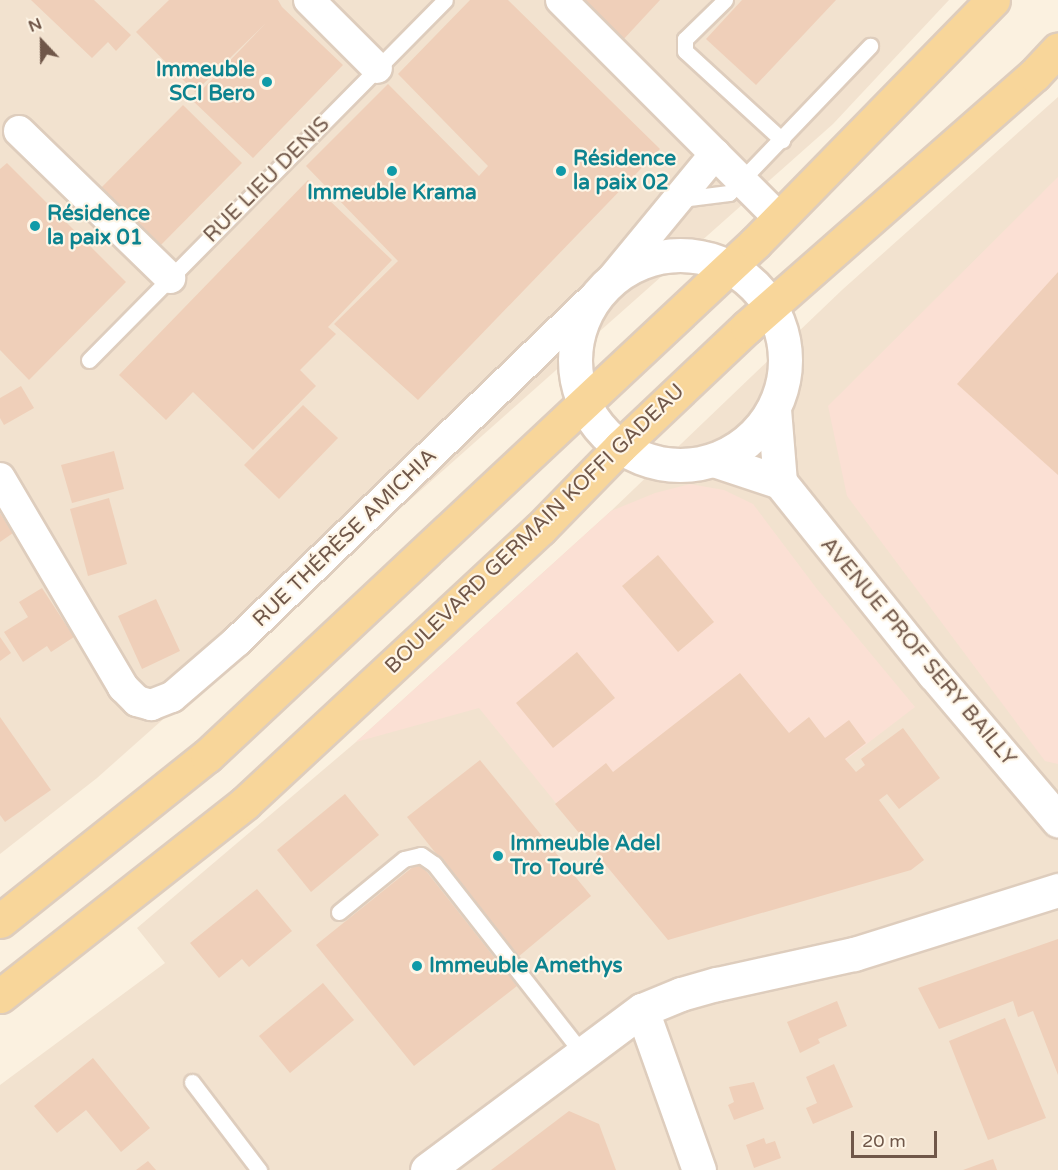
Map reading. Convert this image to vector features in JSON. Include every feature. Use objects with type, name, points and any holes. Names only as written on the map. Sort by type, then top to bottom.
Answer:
[{"type":"main road","points":[[0,921],[207,756],[583,401],[612,378],[730,266],[993,0]]},
{"type":"main road","name":"BOULEVARD GERMAIN KOFFI GADEAU","points":[[0,996],[245,803],[540,529],[620,447],[770,306],[1034,75],[1058,49]]},
{"type":"street","points":[[309,0],[377,68]]},
{"type":"street","points":[[561,0],[779,218]]},
{"type":"street","points":[[19,131],[170,278]]},
{"type":"street","name":"RUE THÉRÈSE AMICHIA","points":[[0,478],[123,687],[137,701],[151,705],[172,697],[237,641],[607,285],[715,154]]},
{"type":"street","points":[[663,257],[708,257],[730,266],[753,282],[770,306],[781,332],[785,358],[782,389],[774,409],[747,441],[731,453],[695,465],[657,463],[620,447],[592,419],[583,401],[575,360],[584,320],[607,285],[642,263],[663,257]]},
{"type":"street","points":[[714,460],[780,482],[774,409]]},
{"type":"street","name":"AVENUE PROF SERY BAILLY","points":[[780,482],[934,674],[1058,820]]},
{"type":"street","points":[[427,1170],[642,1010],[681,994],[717,984],[854,954],[1058,890]]},
{"type":"street","points":[[642,1010],[699,1170]]},
{"type":"lane","name":"RUE LIEU DENIS","points":[[89,360],[445,0]]},
{"type":"lane","points":[[725,0],[685,39],[684,51],[782,140]]},
{"type":"lane","points":[[678,200],[729,193],[870,46]]},
{"type":"lane","points":[[339,912],[404,859],[421,855],[434,864],[584,1054]]},
{"type":"lane","points":[[192,1083],[258,1170]]},
{"type":"shaded area","points":[[0,0],[949,0],[833,124],[97,778],[0,854]]},
{"type":"shaded area","points":[[1058,97],[1058,1170],[0,1170],[0,1085],[165,963],[137,928],[356,742],[611,511],[842,290]]},
{"type":"shaded area","points":[[1058,177],[1058,764],[1045,761],[847,496],[828,406]]},
{"type":"shaded area","points":[[690,484],[724,490],[753,504],[817,589],[915,707],[834,769],[683,845],[627,891],[479,708],[356,742],[611,511],[655,493]]},
{"type":"building","points":[[31,0],[94,0],[131,35],[116,51],[108,42],[92,58]]},
{"type":"building","points":[[169,0],[278,0],[282,7],[343,65],[253,158],[192,100],[266,23],[195,92],[136,32]]},
{"type":"building","name":"Résidence la paix 02","points":[[470,0],[508,0],[660,149],[418,400],[334,324],[398,261],[306,166],[388,84],[479,176],[488,166],[398,74]]},
{"type":"building","points":[[579,0],[660,0],[622,41]]},
{"type":"building","points":[[742,0],[836,0],[756,85],[706,39]]},
{"type":"building","points":[[183,105],[242,163],[151,255],[92,197]]},
{"type":"building","name":"Résidence la paix 01","points":[[7,163],[126,282],[29,380],[0,350],[0,169]]},
{"type":"building","points":[[308,180],[392,260],[328,327],[336,334],[300,370],[316,386],[253,450],[193,392],[166,420],[119,375]]},
{"type":"building","points":[[1058,272],[1058,475],[957,384]]},
{"type":"building","points":[[21,386],[34,408],[4,425],[0,418],[0,398]]},
{"type":"building","points":[[303,405],[338,438],[279,499],[244,465]]},
{"type":"building","points":[[114,451],[124,489],[72,503],[61,465]]},
{"type":"building","points":[[109,498],[127,564],[88,576],[70,509]]},
{"type":"building","points":[[0,513],[13,533],[0,542]]},
{"type":"building","points":[[658,555],[714,622],[678,652],[622,586]]},
{"type":"building","points":[[42,588],[74,637],[51,652],[47,646],[23,662],[4,632],[28,617],[19,602]]},
{"type":"building","points":[[156,599],[180,651],[142,669],[118,616]]},
{"type":"building","points":[[0,637],[11,653],[0,661]]},
{"type":"building","points":[[577,652],[615,698],[553,748],[516,703]]},
{"type":"building","points":[[740,673],[789,733],[809,717],[825,738],[849,720],[866,743],[845,759],[856,772],[865,765],[861,759],[903,728],[940,778],[899,809],[887,794],[879,800],[924,860],[911,870],[668,940],[555,804],[606,763],[613,772]]},
{"type":"building","points":[[0,717],[51,790],[5,822],[0,815]]},
{"type":"building","name":"Immeuble Adel Tro Touré","points":[[480,760],[591,896],[518,957],[407,817]]},
{"type":"building","points":[[345,794],[379,835],[311,892],[277,850]]},
{"type":"building","name":"Immeuble Amethys","points":[[419,862],[517,986],[414,1066],[316,945]]},
{"type":"building","points":[[257,889],[292,931],[249,967],[242,959],[219,978],[190,943]]},
{"type":"building","points":[[1058,939],[1058,1075],[1033,1011],[1018,1017],[1013,1001],[939,1029],[918,988]]},
{"type":"building","points":[[323,983],[354,1020],[290,1073],[259,1036]]},
{"type":"building","points":[[837,1001],[847,1026],[818,1039],[820,1043],[800,1053],[787,1022]]},
{"type":"building","points":[[1005,1018],[1046,1118],[988,1140],[949,1041]]},
{"type":"building","points":[[93,1058],[150,1128],[121,1152],[86,1110],[57,1133],[34,1106]]},
{"type":"building","points":[[834,1064],[853,1107],[813,1124],[806,1108],[817,1103],[806,1077]]},
{"type":"building","points":[[754,1082],[764,1109],[734,1120],[728,1105],[734,1102],[729,1087]]},
{"type":"building","points":[[569,1111],[599,1124],[616,1170],[491,1170]]},
{"type":"building","points":[[764,1138],[766,1144],[775,1141],[781,1158],[754,1168],[746,1145]]},
{"type":"building","points":[[993,1159],[997,1170],[963,1170]]},
{"type":"building","points":[[148,1161],[156,1170],[136,1170]]},
{"type":"place","name":"Immeuble SCI Bero","points":[[267,82]]},
{"type":"place","name":"Immeuble Krama","points":[[392,171]]},
{"type":"place","name":"Résidence la paix 02","points":[[561,171]]},
{"type":"place","name":"Résidence la paix 01","points":[[35,226]]},
{"type":"place","name":"Immeuble Adel Tro Touré","points":[[498,856]]},
{"type":"place","name":"Immeuble Amethys","points":[[417,966]]}]
